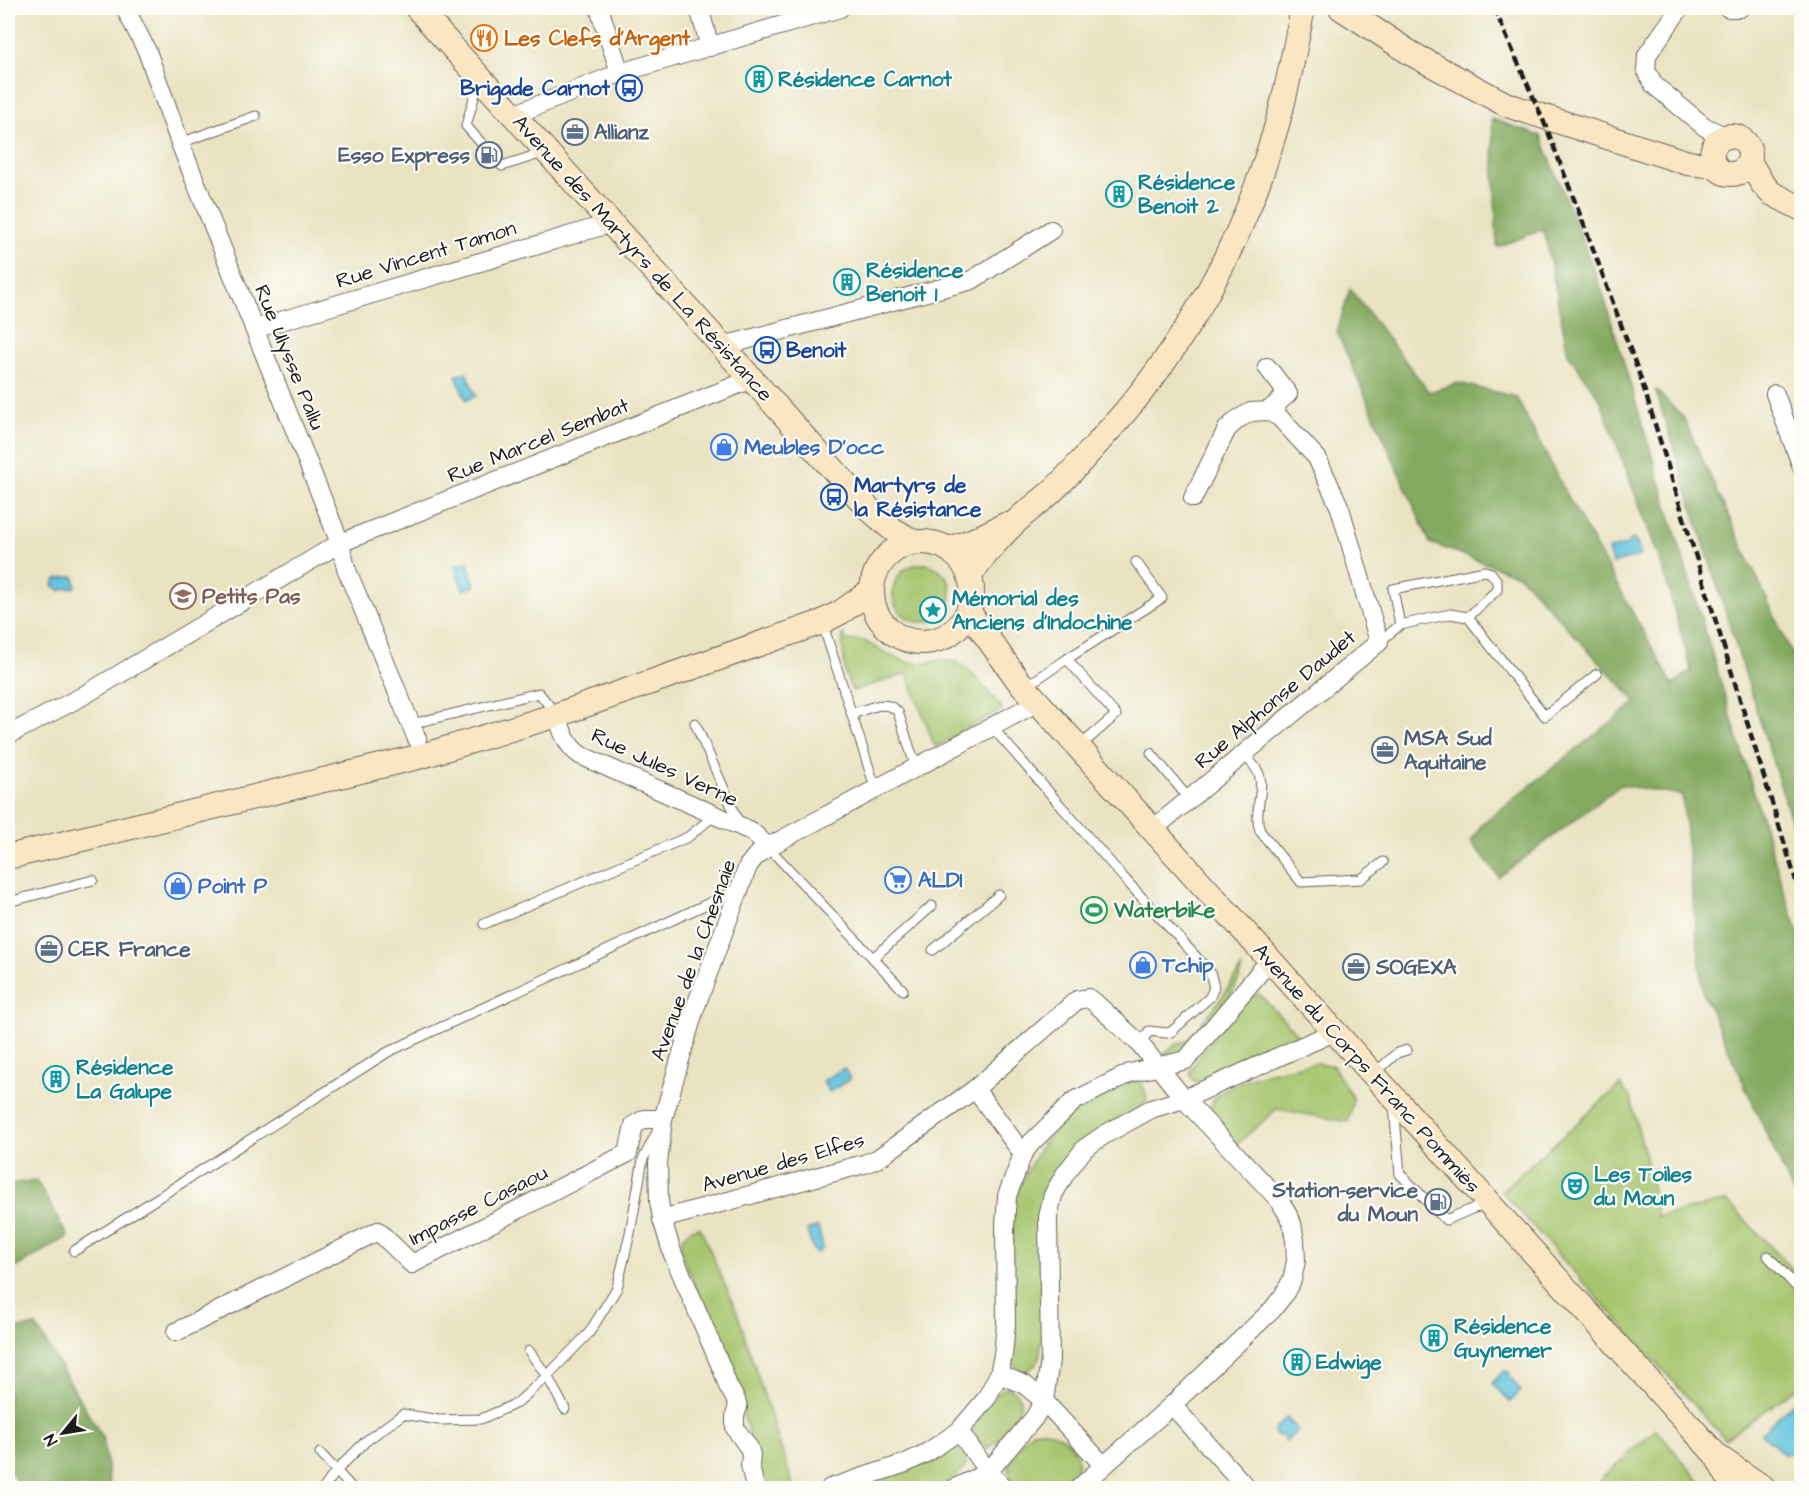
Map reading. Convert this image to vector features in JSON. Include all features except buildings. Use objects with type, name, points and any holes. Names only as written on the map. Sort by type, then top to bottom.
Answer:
[{"type":"main road","name":"Avenue des Martyrs de La Résistance","points":[[417,8],[868,508],[892,529],[914,542]]},
{"type":"main road","points":[[970,575],[984,556],[1021,517],[1049,494],[1128,409],[1173,349],[1204,298],[1230,249],[1272,141],[1283,102],[1303,8]]},
{"type":"main road","points":[[1341,8],[1412,54],[1507,105],[1688,163],[1719,153],[1762,183],[1770,193],[1802,209]]},
{"type":"main road","name":"Avenue des Martyrs de La Résistance","points":[[868,508],[877,531],[879,566]]},
{"type":"main road","points":[[949,549],[974,540],[1021,517]]},
{"type":"main road","points":[[914,542],[938,544],[949,549],[962,561],[970,575],[972,587],[972,600],[960,626],[948,635],[930,642],[913,641],[897,635],[881,622],[874,606],[872,590],[879,566],[891,552],[902,545],[914,542]]},
{"type":"main road","points":[[8,857],[422,756],[557,715],[825,621],[872,590]]},
{"type":"main road","name":"Avenue du Corps Franc Pommiès","points":[[968,611],[1027,690],[1716,1455],[1764,1488]]},
{"type":"main road","points":[[825,621],[881,622]]},
{"type":"main road","name":"Avenue du Corps Franc Pommiès","points":[[948,635],[970,645],[1027,690]]},
{"type":"main road","name":"Avenue du Corps Franc Pommiès","points":[[1716,1455],[1734,1488]]},
{"type":"street","name":"Rue Ulysse Pallu","points":[[125,8],[147,51],[180,144],[340,543],[346,568],[414,731]]},
{"type":"street","points":[[599,8],[620,73]]},
{"type":"street","points":[[699,8],[710,46]]},
{"type":"street","points":[[513,115],[620,73],[710,46],[807,12],[840,8]]},
{"type":"street","points":[[1680,8],[1647,55],[1646,70],[1654,85],[1719,153]]},
{"type":"street","points":[[1728,8],[1740,8]]},
{"type":"street","name":"Rue Vincent Tamon","points":[[254,328],[612,223]]},
{"type":"street","points":[[723,346],[972,280],[1050,230]]},
{"type":"street","points":[[1193,498],[1227,429],[1238,419],[1251,412],[1268,411],[1288,394],[1267,367]]},
{"type":"street","name":"Rue Marcel Sembat","points":[[8,735],[81,697],[340,543],[752,379]]},
{"type":"street","points":[[1775,394],[1802,467]]},
{"type":"street","name":"Rue Alphonse Daudet","points":[[1152,830],[1379,642],[1340,508],[1317,458],[1279,417],[1268,411]]},
{"type":"street","name":"Avenue de la Chesnaie","points":[[662,1220],[658,1164],[663,1119],[694,1011],[748,866],[768,847],[992,727],[1027,690]]},
{"type":"street","name":"Rue Jules Verne","points":[[557,715],[568,743],[580,755],[751,831],[768,847]]},
{"type":"street","points":[[830,1488],[906,1463],[936,1447],[959,1431],[986,1399],[999,1374],[1004,1355],[1006,1206],[1023,1154],[1031,1143],[1074,1101],[1130,1073],[1186,1060],[1270,960]]},
{"type":"street","name":"Avenue des Elfes","points":[[662,1220],[877,1159],[975,1089],[1077,1000],[1083,998],[1093,1001],[1140,1044],[1184,1099],[1280,1201],[1292,1224],[1296,1261],[1292,1280],[1272,1310],[1172,1405],[1078,1488]]},
{"type":"street","points":[[955,1488],[988,1472],[1034,1418],[1044,1401],[1050,1360],[1048,1217],[1053,1195],[1065,1174],[1085,1148],[1151,1109],[1184,1099],[1334,1032]]},
{"type":"street","points":[[975,1089],[1023,1154]]},
{"type":"street","name":"Impasse Casaou","points":[[176,1332],[378,1231],[412,1264],[628,1153],[634,1125],[645,1119],[663,1119]]},
{"type":"street","points":[[662,1220],[672,1252],[736,1400],[738,1407],[735,1415],[735,1428],[749,1448],[755,1488]]},
{"type":"street","points":[[999,1374],[1025,1385],[1044,1401],[1103,1466]]},
{"type":"street","points":[[1172,1405],[1247,1488]]},
{"type":"street","points":[[959,1431],[988,1472],[1004,1488]]},
{"type":"lane","points":[[480,78],[466,126],[502,166],[547,152]]},
{"type":"lane","points":[[180,144],[256,116]]},
{"type":"lane","points":[[1027,690],[1067,659],[1162,598],[1136,562]]},
{"type":"lane","points":[[1400,625],[1393,589],[1485,571],[1491,573],[1497,581],[1497,590],[1490,599],[1468,617]]},
{"type":"lane","points":[[1379,642],[1400,625],[1450,614],[1468,617],[1545,716],[1597,674]]},
{"type":"lane","points":[[825,621],[876,790]]},
{"type":"lane","points":[[1067,659],[1116,715],[1078,747]]},
{"type":"lane","name":"Rue Ulysse Pallu","points":[[414,731],[540,693],[557,715]]},
{"type":"lane","points":[[852,714],[885,704],[893,706],[898,712],[916,768]]},
{"type":"lane","points":[[695,723],[740,826]]},
{"type":"lane","points":[[992,727],[1123,877],[1210,972],[1214,987],[1210,997],[1171,1032],[1149,1031],[1140,1044]]},
{"type":"lane","points":[[1150,753],[1189,799]]},
{"type":"lane","points":[[1245,754],[1259,774],[1257,822],[1260,831],[1301,882],[1361,879],[1383,861]]},
{"type":"lane","points":[[484,924],[688,837],[716,815]]},
{"type":"lane","points":[[768,847],[903,990]]},
{"type":"lane","points":[[8,902],[93,880]]},
{"type":"lane","points":[[74,1251],[388,1053],[739,889]]},
{"type":"lane","points":[[933,950],[999,895]]},
{"type":"lane","points":[[873,958],[932,906]]},
{"type":"lane","points":[[1373,1074],[1397,1053],[1407,1050]]},
{"type":"lane","points":[[1394,1098],[1400,1174],[1446,1221],[1474,1208],[1490,1205]]},
{"type":"lane","points":[[324,1488],[366,1441],[403,1414],[439,1420],[482,1419],[517,1402],[547,1376],[589,1333],[617,1288],[630,1233],[643,1159],[663,1119]]},
{"type":"lane","points":[[1768,1256],[1802,1293]]},
{"type":"lane","points":[[529,1351],[547,1376],[565,1409]]},
{"type":"lane","points":[[320,1453],[338,1470],[352,1488]]},
{"type":"green space","points":[[1492,119],[1541,136],[1602,291],[1801,941],[1801,1210],[1703,993],[1682,795],[1621,785],[1499,877],[1471,842],[1482,824],[1636,702],[1520,576],[1430,543],[1337,332],[1350,289],[1429,392],[1458,383],[1516,397],[1567,495],[1673,685],[1691,670],[1663,569],[1600,399],[1568,354],[1544,229],[1497,247]]},
{"type":"green space","points":[[1655,389],[1683,417],[1801,674],[1801,851]]},
{"type":"green space","points":[[922,564],[938,569],[946,577],[951,593],[946,609],[938,617],[922,622],[906,617],[898,609],[893,593],[898,577],[906,569]]},
{"type":"green space","points":[[844,634],[846,640],[865,641],[907,662],[921,664],[941,660],[957,662],[969,670],[1003,709],[935,747],[907,674],[852,691],[845,673],[842,635]]},
{"type":"green space","points":[[1242,967],[1229,999],[1186,1050],[1175,1057],[1163,1054],[1175,1045],[1188,1040],[1220,1000]]},
{"type":"green space","points":[[1259,994],[1297,1034],[1286,1045],[1196,1082],[1191,1078],[1190,1072],[1194,1064],[1233,1014]]},
{"type":"green space","points":[[1318,1063],[1333,1066],[1353,1099],[1348,1122],[1277,1109],[1237,1144],[1212,1115],[1214,1100],[1223,1091],[1237,1083],[1273,1071]]},
{"type":"green space","points":[[1128,1081],[1142,1084],[1147,1097],[1145,1103],[1054,1176],[1039,1358],[1029,1370],[1022,1372],[1010,1360],[1012,1215],[1015,1197],[1042,1144],[1077,1109]]},
{"type":"green space","points":[[1620,1085],[1630,1097],[1651,1179],[1657,1217],[1727,1201],[1801,1278],[1801,1385],[1725,1439],[1501,1191]]},
{"type":"green space","points":[[37,1181],[68,1237],[8,1272],[8,1184]]},
{"type":"green space","points":[[700,1227],[738,1315],[794,1488],[762,1487],[734,1377],[681,1253],[684,1236],[687,1232]]},
{"type":"green space","points":[[36,1326],[103,1438],[110,1488],[19,1488],[8,1464],[8,1330]]},
{"type":"green space","points":[[1005,1387],[1017,1393],[1021,1402],[1020,1407],[1004,1434],[988,1448],[979,1442],[972,1432],[986,1407]]},
{"type":"green space","points":[[1656,1429],[1705,1488],[1591,1488]]},
{"type":"green space","points":[[1042,1430],[1063,1438],[1075,1451],[1077,1468],[1074,1478],[1067,1488],[1016,1488],[1009,1471],[1009,1464],[1015,1450],[1032,1431]]},
{"type":"green space","points":[[950,1448],[961,1452],[966,1457],[966,1464],[963,1470],[941,1486],[927,1489],[852,1488]]},
{"type":"water","points":[[466,372],[476,396],[466,400],[456,376]]},
{"type":"water","points":[[1633,539],[1641,555],[1612,564],[1608,550],[1627,545]]},
{"type":"water","points":[[467,562],[475,586],[463,590],[455,566]]},
{"type":"water","points":[[74,576],[76,587],[60,591],[53,585],[56,579]]},
{"type":"water","points":[[844,1068],[850,1079],[829,1092],[823,1081]]},
{"type":"water","points":[[818,1227],[823,1248],[817,1253],[813,1250],[807,1230]]},
{"type":"water","points":[[1504,1371],[1509,1372],[1510,1377],[1521,1391],[1510,1402],[1492,1383]]},
{"type":"water","points":[[1801,1395],[1801,1451],[1784,1454],[1761,1433]]},
{"type":"water","points":[[1287,1418],[1298,1430],[1286,1441],[1281,1435],[1277,1436],[1274,1433],[1275,1428]]},
{"type":"railway","points":[[1494,8],[1547,129],[1641,379],[1802,900]]},
{"type":"place","name":"Les Clefs d'Argent","points":[[484,38]]},
{"type":"place","name":"Résidence Carnot","points":[[759,79]]},
{"type":"place","name":"Brigade Carnot","points":[[629,88]]},
{"type":"place","name":"Allianz","points":[[575,132]]},
{"type":"place","name":"Esso Express","points":[[489,155]]},
{"type":"place","name":"Résidence Benoit 2","points":[[1119,194]]},
{"type":"place","name":"Résidence Benoit 1","points":[[847,282]]},
{"type":"place","name":"Benoit","points":[[767,350]]},
{"type":"place","name":"Meubles D'occ","points":[[724,447]]},
{"type":"place","name":"Martyrs de la Résistance","points":[[834,497]]},
{"type":"place","name":"Petits Pas","points":[[183,596]]},
{"type":"place","name":"Mémorial des Anciens d'Indochine","points":[[933,610]]},
{"type":"place","name":"MSA Sud Aquitaine","points":[[1385,750]]},
{"type":"place","name":"ALDI","points":[[898,880]]},
{"type":"place","name":"Point P","points":[[178,886]]},
{"type":"place","name":"Waterbike","points":[[1094,910]]},
{"type":"place","name":"CER France","points":[[49,949]]},
{"type":"place","name":"Tchip","points":[[1143,965]]},
{"type":"place","name":"SOGEXA","points":[[1356,967]]},
{"type":"place","name":"Résidence La Galupe","points":[[56,1079]]},
{"type":"place","name":"Les Toiles du Moun","points":[[1575,1186]]},
{"type":"place","name":"Station-service du Moun","points":[[1438,1202]]},
{"type":"place","name":"Résidence Guynemer","points":[[1434,1338]]},
{"type":"place","name":"Edwige","points":[[1297,1362]]}]
